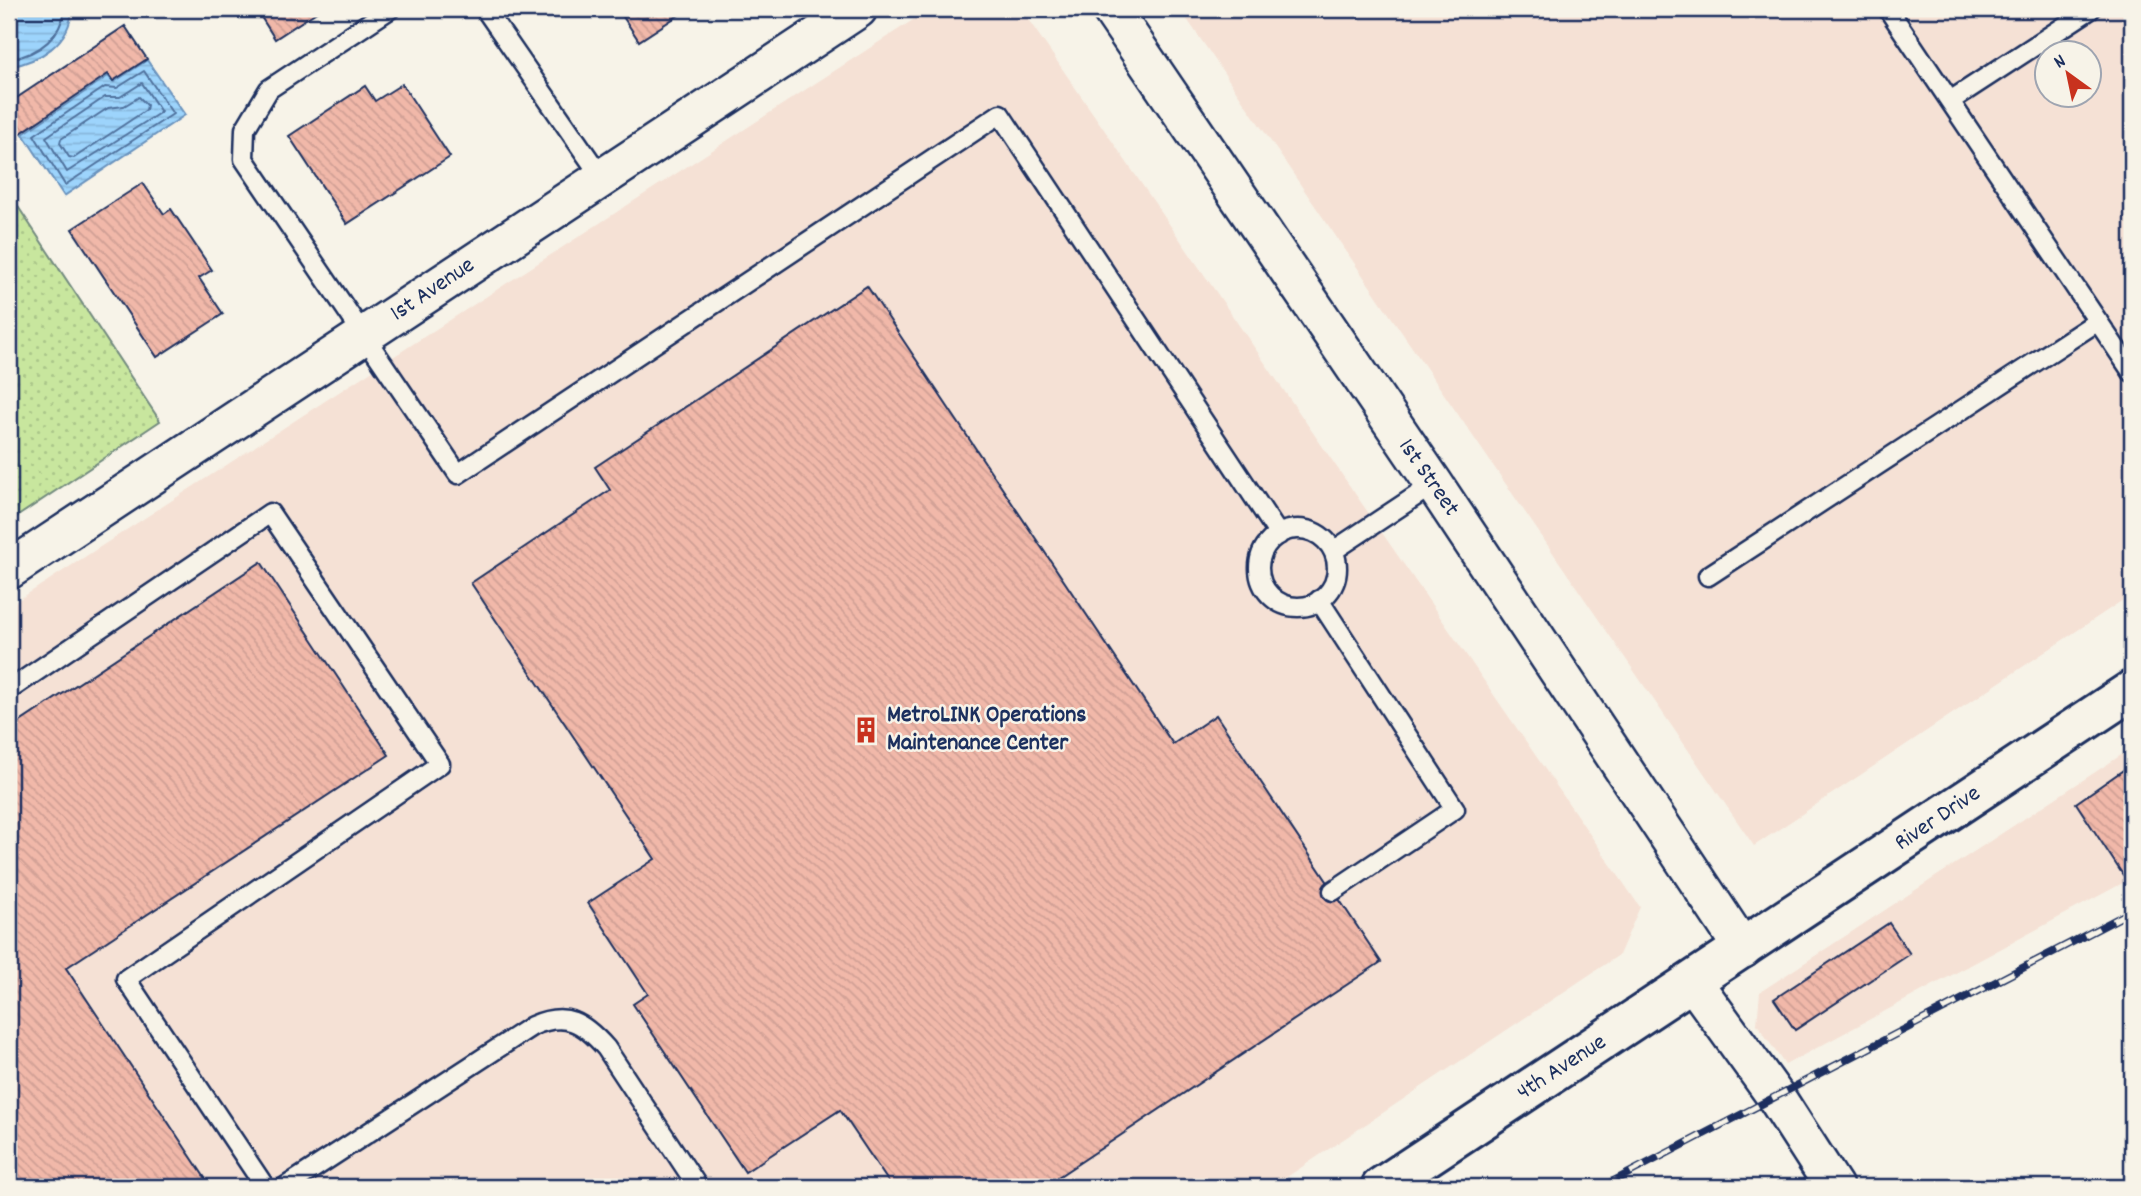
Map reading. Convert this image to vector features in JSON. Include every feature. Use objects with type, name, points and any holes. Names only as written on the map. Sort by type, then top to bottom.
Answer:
[{"type":"main road","name":"River Drive","points":[[1743,948],[2132,690]]},
{"type":"main road","name":"4th Avenue","points":[[1381,1187],[1743,948]]},
{"type":"street","name":"1st Avenue","points":[[9,570],[858,9]]},
{"type":"street","name":"1st Street","points":[[1111,9],[1434,484],[1743,948]]},
{"type":"street","points":[[1693,982],[1776,1097],[1834,1187]]},
{"type":"lane","points":[[390,9],[269,89],[245,129],[244,159],[458,474],[1000,114],[1279,535]]},
{"type":"lane","points":[[485,9],[602,178]]},
{"type":"lane","points":[[1888,9],[2132,372]]},
{"type":"lane","points":[[1950,101],[2091,9]]},
{"type":"lane","points":[[1708,576],[2098,321]]},
{"type":"lane","points":[[1333,551],[1434,484]]},
{"type":"lane","points":[[9,690],[270,513],[440,764],[126,979],[265,1187]]},
{"type":"lane","points":[[1294,529],[1314,533],[1333,551],[1335,579],[1319,600],[1309,606],[1294,607],[1275,600],[1264,588],[1259,572],[1261,554],[1272,538],[1279,535],[1294,529]]},
{"type":"lane","points":[[1319,600],[1455,809],[1333,891]]},
{"type":"lane","points":[[285,1187],[532,1026],[551,1017],[572,1021],[589,1029],[606,1048],[698,1187]]},
{"type":"shaded area","points":[[930,9],[1021,9],[1640,907],[1619,955],[1272,1187],[9,1187],[9,606]]},
{"type":"shaded area","points":[[1180,9],[2132,9],[2132,594],[1754,846]]},
{"type":"shaded area","points":[[2132,748],[2132,878],[1785,1065],[1757,1024],[1760,992]]},
{"type":"green space","points":[[9,193],[160,421],[9,522]]},
{"type":"water","points":[[9,9],[72,9],[66,32],[51,49],[31,60],[9,67]]},
{"type":"water","points":[[147,60],[185,115],[64,196],[23,134],[108,76],[114,82]]},
{"type":"building","points":[[256,9],[321,9],[275,39]]},
{"type":"building","points":[[618,9],[688,9],[639,41]]},
{"type":"building","points":[[125,26],[147,59],[113,81],[108,74],[9,141],[9,103]]},
{"type":"building","points":[[402,84],[450,157],[347,224],[289,136],[365,86],[375,101]]},
{"type":"building","points":[[143,183],[164,214],[171,209],[212,270],[199,278],[223,314],[157,357],[72,229]]},
{"type":"building","name":"MetroLINK Operations Maintenance Center","points":[[867,286],[1173,744],[1216,715],[1381,962],[1043,1187],[892,1187],[840,1110],[745,1172],[633,1004],[648,994],[588,903],[655,859],[471,583],[610,490],[595,467]]},
{"type":"building","points":[[261,562],[389,755],[66,968],[211,1187],[20,1187],[9,1171],[9,718],[14,726]]},
{"type":"building","points":[[2132,764],[2132,870],[2123,875],[2076,803]]},
{"type":"building","points":[[1889,923],[1910,954],[1795,1030],[1774,999]]},
{"type":"railway","points":[[1602,1187],[2132,911]]},
{"type":"place","name":"MetroLINK Operations Maintenance Center","points":[[866,730]]}]
